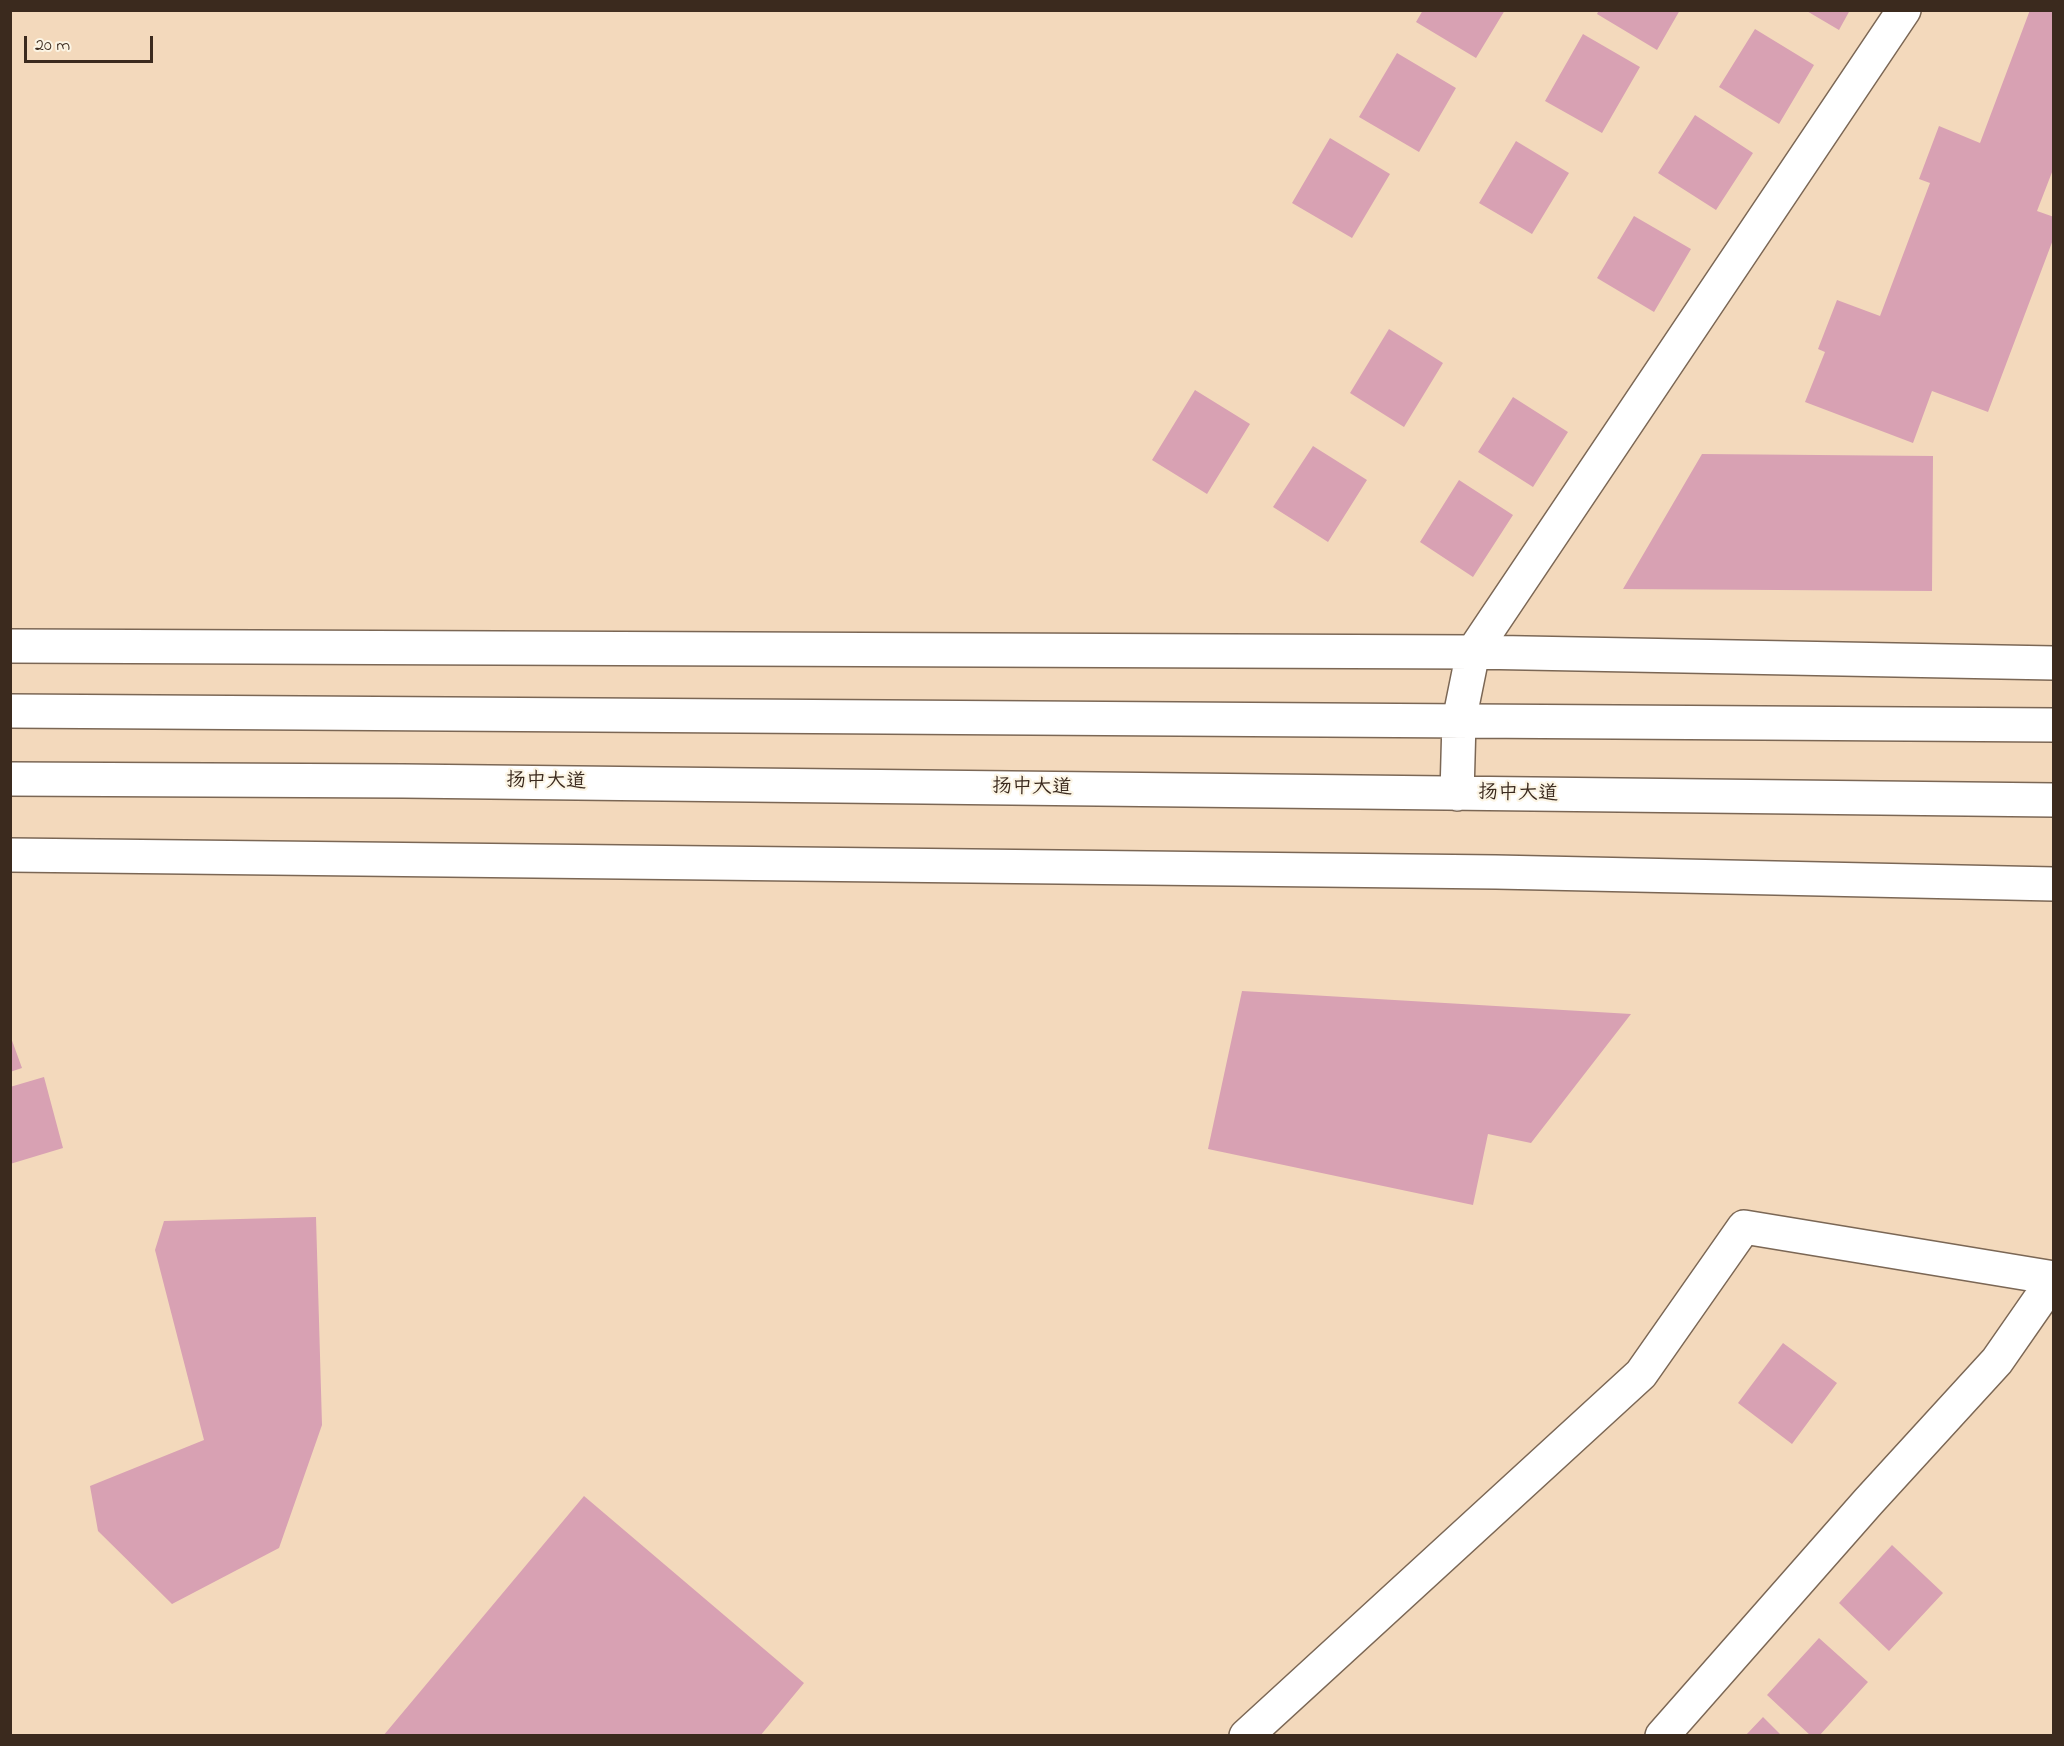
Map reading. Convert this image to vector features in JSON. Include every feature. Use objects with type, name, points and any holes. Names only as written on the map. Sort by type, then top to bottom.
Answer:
[{"type":"street","points":[[1457,794],[1459,721],[1473,652],[1904,10]]},
{"type":"street","points":[[10,646],[1473,652],[2054,663]]},
{"type":"street","points":[[10,711],[2054,725]]},
{"type":"street","name":"扬中大道","points":[[10,779],[403,781],[2054,800]]},
{"type":"street","points":[[10,855],[1496,872],[2054,884]]},
{"type":"street","points":[[1246,1736],[1641,1374],[1744,1227],[2054,1278],[1997,1360],[1868,1502],[1662,1736]]},
{"type":"building","points":[[1423,10],[1505,10],[1476,58],[1416,22]]},
{"type":"building","points":[[1599,10],[1680,10],[1657,50],[1597,14]]},
{"type":"building","points":[[1805,10],[1850,10],[1839,30]]},
{"type":"building","points":[[2030,10],[2054,10],[2054,167],[2037,211],[2054,217],[2054,237],[1988,412],[1932,391],[1913,443],[1805,402],[1825,352],[1818,349],[1837,300],[1880,316],[1930,183],[1919,179],[1939,126],[1980,143]]},
{"type":"building","points":[[1755,29],[1814,65],[1779,124],[1719,87]]},
{"type":"building","points":[[1583,34],[1640,67],[1602,133],[1545,101]]},
{"type":"building","points":[[1397,53],[1456,88],[1419,152],[1359,117]]},
{"type":"building","points":[[1695,115],[1753,153],[1716,210],[1658,173]]},
{"type":"building","points":[[1330,138],[1390,174],[1352,238],[1292,203]]},
{"type":"building","points":[[1516,141],[1569,173],[1532,234],[1479,203]]},
{"type":"building","points":[[1634,216],[1691,249],[1654,312],[1597,278]]},
{"type":"building","points":[[1389,329],[1443,363],[1404,427],[1350,393]]},
{"type":"building","points":[[1195,390],[1250,424],[1207,494],[1152,460]]},
{"type":"building","points":[[1513,397],[1568,432],[1533,487],[1478,452]]},
{"type":"building","points":[[1313,446],[1367,480],[1328,542],[1273,507]]},
{"type":"building","points":[[1702,454],[1933,456],[1932,591],[1623,589]]},
{"type":"building","points":[[1459,480],[1513,515],[1473,577],[1420,542]]},
{"type":"building","points":[[1242,991],[1631,1014],[1531,1143],[1488,1134],[1473,1205],[1208,1149]]},
{"type":"building","points":[[10,1035],[22,1068],[10,1072]]},
{"type":"building","points":[[44,1077],[63,1148],[10,1164],[10,1087]]},
{"type":"building","points":[[316,1217],[322,1425],[279,1548],[172,1604],[98,1531],[90,1486],[204,1440],[155,1250],[164,1221]]},
{"type":"building","points":[[1783,1343],[1837,1383],[1792,1444],[1738,1403]]},
{"type":"building","points":[[584,1496],[804,1683],[760,1736],[383,1736]]},
{"type":"building","points":[[1892,1545],[1943,1593],[1889,1651],[1839,1603]]},
{"type":"building","points":[[1819,1638],[1868,1682],[1819,1736],[1811,1736],[1767,1695]]},
{"type":"building","points":[[1763,1717],[1782,1736],[1745,1736]]}]
